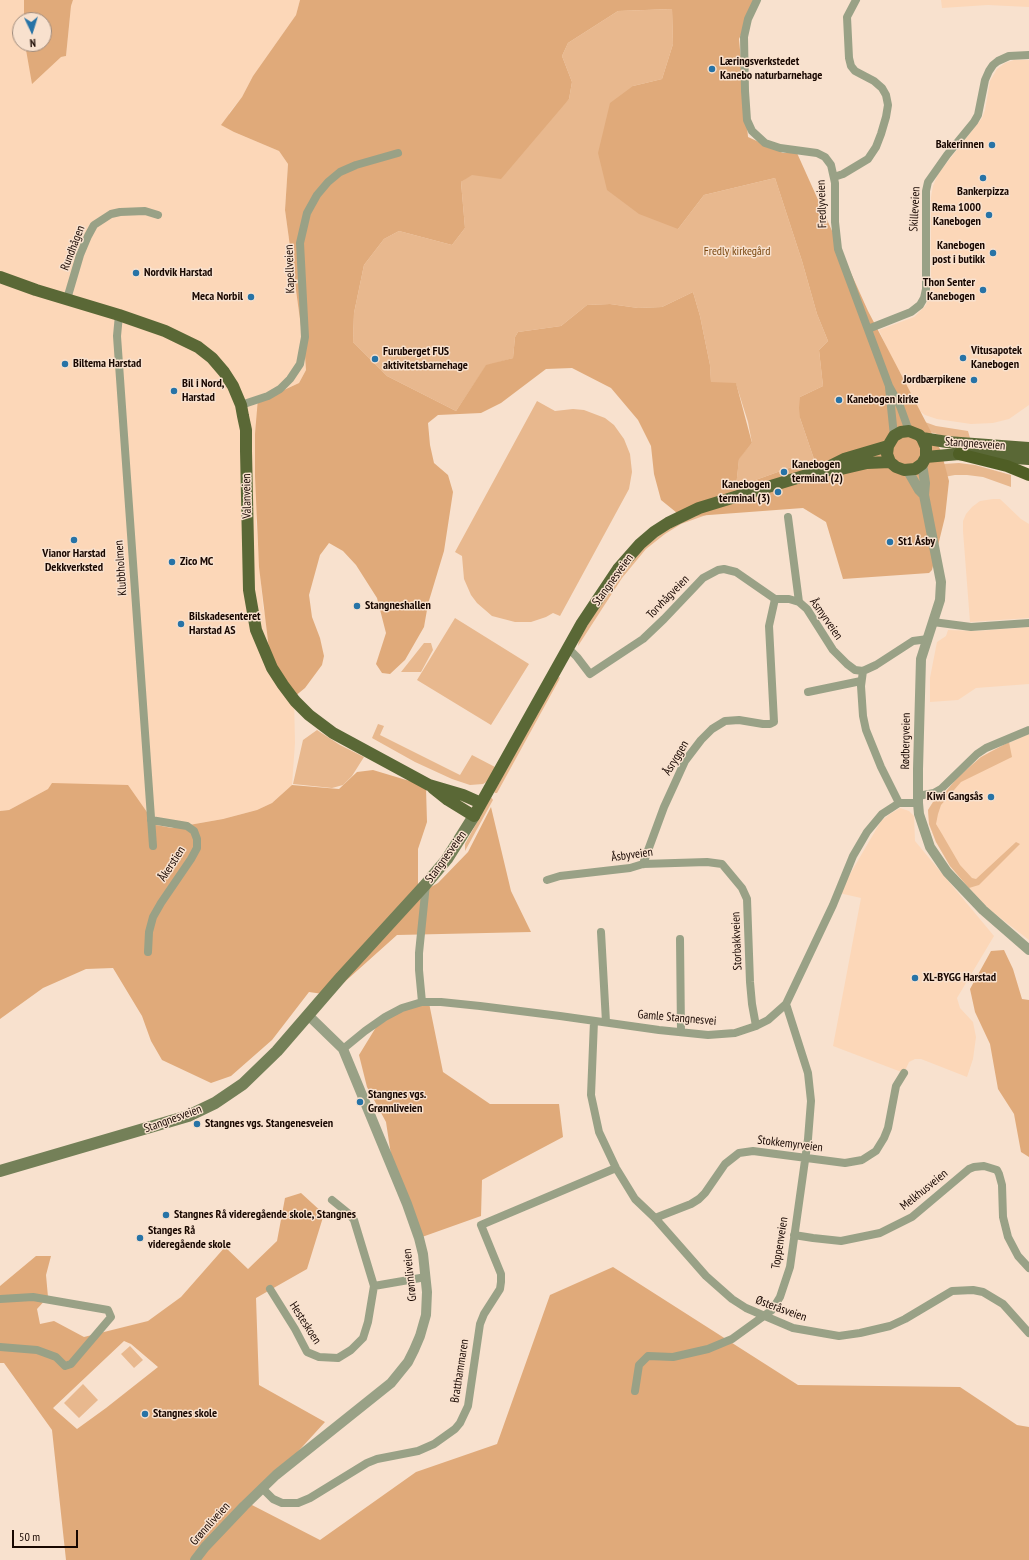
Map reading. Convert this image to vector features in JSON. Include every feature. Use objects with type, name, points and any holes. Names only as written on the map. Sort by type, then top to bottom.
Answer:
[{"type":"highway","points":[[959,454],[1008,466],[1029,475]]},
{"type":"main road","name":"Valanveien","points":[[0,278],[165,331],[198,347],[212,358],[233,386],[241,405],[246,430],[249,590],[256,630],[272,668],[283,685],[309,715],[333,732],[429,784],[481,803]]},
{"type":"main road","name":"Stangnesveien","points":[[0,1171],[20,1164],[152,1128],[188,1116],[215,1103],[243,1084],[277,1051],[341,977],[448,859],[474,816],[582,623],[618,570],[640,544],[654,532],[668,523],[699,508],[820,471],[891,441],[901,432],[909,431],[922,438],[947,442],[1029,448]]},
{"type":"main road","name":"Stangnesveien","points":[[820,471],[837,470],[867,463],[890,462],[896,467],[908,471],[916,469],[924,460],[926,447],[922,438]]},
{"type":"main road","points":[[890,462],[888,454],[891,441]]},
{"type":"main road","name":"Stangnesveien","points":[[924,460],[959,454],[1029,459]]},
{"type":"main road","name":"Valanveien","points":[[429,784],[448,800],[474,816]]},
{"type":"street","name":"Fredlyveien","points":[[757,0],[748,19],[744,37],[745,98],[747,120],[752,131],[765,143],[780,148],[817,153],[825,157],[831,165],[834,177],[835,222],[838,249],[889,386],[900,406],[909,431]]},
{"type":"street","points":[[834,177],[843,174],[868,159],[876,148],[886,117],[888,105],[886,95],[882,88],[867,77],[855,71],[851,66],[849,58],[847,17],[856,0]]},
{"type":"street","name":"Skilleveien","points":[[868,329],[911,312],[922,301],[926,289],[926,192],[928,182],[978,115],[986,80],[993,65],[998,60],[1009,56],[1029,55]]},
{"type":"street","name":"Kapellveien","points":[[241,405],[268,396],[280,389],[290,379],[300,364],[305,337],[300,243],[307,213],[317,195],[328,182],[340,172],[356,165],[398,153]]},
{"type":"street","name":"Rundhågen","points":[[67,299],[80,255],[94,224],[104,217],[120,212],[145,211],[158,214]]},
{"type":"street","name":"Klubbholmen","points":[[119,315],[117,336],[151,820]]},
{"type":"street","name":"Fredlyveien","points":[[889,386],[891,441]]},
{"type":"street","name":"Rødbergveien","points":[[924,460],[924,495],[941,582],[940,600],[921,659],[919,814],[930,847],[947,872],[983,910],[1029,950]]},
{"type":"street","name":"Rødbergveien","points":[[908,471],[919,490],[924,495]]},
{"type":"street","name":"Åsmyrveien","points":[[788,517],[799,602],[807,609],[833,650],[852,668],[863,671]]},
{"type":"street","name":"Torvhågveien","points":[[568,648],[578,657],[590,674],[642,639],[664,619],[703,578],[718,570],[724,569],[736,572],[775,599],[789,599],[799,602]]},
{"type":"street","name":"Åsryggen","points":[[643,864],[661,813],[675,783],[685,762],[701,740],[712,729],[725,721],[739,720],[763,724],[770,724],[774,722],[769,626],[775,599]]},
{"type":"street","points":[[933,622],[971,627],[1029,623]]},
{"type":"street","points":[[928,638],[913,641],[876,665],[863,671],[861,681],[861,705],[866,730],[888,782],[899,803],[918,799],[934,793],[941,789],[977,754],[986,748],[1029,730]]},
{"type":"street","points":[[808,692],[861,681]]},
{"type":"street","name":"Gamle Stangnesvei","points":[[343,1049],[385,1017],[402,1008],[422,1002],[441,1002],[480,1006],[708,1035],[735,1033],[756,1026],[768,1020],[786,1004],[833,905],[853,856],[867,832],[882,814],[899,803]]},
{"type":"street","points":[[151,820],[153,846]]},
{"type":"street","name":"Åkerstien","points":[[148,952],[149,932],[153,917],[191,860],[197,848],[197,839],[194,831],[187,826],[151,820]]},
{"type":"street","name":"Åsbyveien","points":[[547,880],[560,876],[623,869],[643,864],[707,862],[722,864]]},
{"type":"street","name":"Storbakkveien","points":[[722,864],[742,888],[747,899],[750,982],[756,1026]]},
{"type":"street","points":[[422,1002],[419,953],[426,884]]},
{"type":"street","points":[[601,932],[606,1022]]},
{"type":"street","points":[[680,939],[681,1032]]},
{"type":"street","name":"Toppenveien","points":[[635,1391],[639,1365],[648,1356],[673,1357],[708,1349],[732,1339],[772,1310],[785,1286],[790,1267],[810,1117],[810,1086],[803,1056],[786,1004]]},
{"type":"street","name":"Grønnliveien","points":[[195,1560],[210,1542],[262,1488],[293,1461],[380,1394],[400,1374],[414,1350],[423,1327],[427,1303],[426,1277],[423,1254],[414,1223],[343,1049],[308,1015]]},
{"type":"street","points":[[594,1021],[591,1095],[599,1132],[616,1168],[635,1199],[655,1218]]},
{"type":"street","name":"Stokkemyrveien","points":[[655,1218],[691,1204],[699,1199],[705,1193],[725,1164],[738,1153],[753,1151],[804,1158],[853,1162],[862,1160],[876,1151],[881,1145],[888,1128],[896,1086],[904,1073]]},
{"type":"street","name":"Melkhusveien","points":[[794,1235],[841,1241],[880,1233],[912,1217],[969,1169],[984,1166],[997,1170],[1001,1178],[1003,1216],[1008,1237],[1018,1256],[1029,1268]]},
{"type":"street","name":"Bratthammaren","points":[[262,1488],[273,1499],[282,1503],[298,1503],[310,1498],[367,1463],[377,1459],[418,1451],[434,1444],[450,1433],[460,1423],[468,1406],[480,1324],[484,1314],[500,1289],[501,1274],[482,1225],[616,1168]]},
{"type":"street","name":"Hesteskoen","points":[[270,1289],[295,1329],[307,1352],[319,1357],[338,1358],[351,1350],[363,1338],[368,1322],[374,1286],[354,1220],[332,1200]]},
{"type":"street","name":"Østeråsveien","points":[[655,1218],[696,1265],[722,1291],[746,1308],[794,1328],[839,1336],[850,1335],[890,1326],[905,1319],[952,1291],[973,1290],[983,1292],[1003,1304],[1029,1333]]},
{"type":"street","points":[[374,1286],[426,1277]]},
{"type":"street","points":[[0,1299],[33,1297],[108,1310],[111,1317],[70,1364],[65,1366],[56,1357],[37,1350],[0,1347]]},
{"type":"shaded area","points":[[0,0],[24,0],[24,12],[12,12],[12,52],[45,52],[61,57],[66,56],[71,6],[73,0],[300,0],[296,15],[253,76],[242,97],[229,113],[234,132],[279,151],[288,164],[285,210],[306,370],[299,383],[271,396],[256,522],[263,608],[294,697],[295,743],[292,785],[272,803],[257,810],[223,819],[172,828],[156,825],[48,789],[9,810],[0,811]]},
{"type":"shaded area","points":[[24,0],[73,0],[71,6],[66,56],[61,57],[32,84],[26,52],[52,52],[52,12],[24,12]]},
{"type":"shaded area","points":[[300,0],[757,0],[739,39],[748,137],[783,153],[797,153],[868,311],[941,451],[949,481],[945,517],[932,570],[929,573],[843,579],[826,522],[803,508],[682,517],[661,500],[654,474],[651,446],[638,420],[611,388],[572,368],[546,369],[501,403],[481,413],[438,415],[428,423],[430,445],[434,463],[448,475],[453,492],[444,551],[428,604],[424,627],[405,660],[390,674],[382,673],[376,664],[386,633],[377,598],[356,565],[343,551],[329,543],[320,555],[309,595],[312,617],[320,638],[324,656],[322,665],[305,688],[294,697],[280,681],[269,649],[259,567],[255,476],[255,434],[258,398],[271,396],[299,383],[306,370],[285,210],[288,164],[279,151],[221,125],[242,97],[253,76],[296,15]],"holes":[[[672,9],[673,44],[662,79],[633,86],[610,103],[598,153],[607,190],[639,214],[678,229],[704,195],[775,178],[802,261],[817,314],[828,341],[819,350],[823,386],[800,397],[800,418],[814,459],[736,487],[739,459],[752,443],[736,383],[711,382],[710,365],[700,316],[693,292],[662,307],[638,308],[610,304],[587,305],[561,326],[518,332],[515,337],[513,358],[486,365],[456,411],[387,376],[353,342],[354,313],[364,265],[384,239],[399,231],[452,245],[465,228],[461,182],[472,175],[501,179],[569,99],[572,82],[562,56],[568,43],[618,11]]]},
{"type":"shaded area","points":[[941,0],[1029,0],[1029,7],[988,5],[942,8]]},
{"type":"shaded area","name":"Thon Senter Kanebogen","points":[[1014,60],[1029,60],[1029,405],[1009,419],[993,423],[971,424],[937,419],[925,415],[913,406],[879,330],[914,317],[926,305],[931,287],[931,197],[933,186],[938,174],[982,118],[985,110],[990,81],[997,69],[1005,63]]},
{"type":"shaded area","points":[[1000,499],[1021,519],[1029,524],[1029,618],[970,622],[963,521],[966,514],[980,501]]},
{"type":"shaded area","points":[[1029,627],[1029,684],[976,688],[958,700],[930,702],[930,678],[937,642],[946,636],[948,630],[977,631]]},
{"type":"shaded area","points":[[1029,734],[1029,940],[990,910],[950,866],[936,842],[929,824],[928,810],[933,802],[942,796],[958,777],[981,757]]},
{"type":"shaded area","points":[[373,770],[423,785],[426,788],[427,822],[418,849],[418,891],[424,891],[438,883],[468,852],[491,807],[511,891],[531,932],[397,935],[330,995],[309,992],[272,1040],[231,1076],[211,1083],[162,1060],[151,1041],[142,1016],[113,968],[86,969],[43,988],[0,1019],[0,811],[9,810],[48,789],[52,783],[128,785],[156,825],[172,828],[223,819],[257,810],[272,803],[292,785],[339,789],[357,772]]},
{"type":"shaded area","points":[[900,808],[909,811],[914,816],[915,841],[994,936],[957,998],[960,1008],[973,1022],[976,1037],[973,1059],[967,1077],[921,1059],[915,1059],[909,1062],[904,1073],[833,1046],[861,898],[839,893],[881,821]]},
{"type":"shaded area","points":[[1004,950],[1013,969],[1022,999],[1029,1000],[1029,1157],[1021,1152],[1014,1114],[998,1089],[990,1044],[975,1012],[970,989],[991,951]]},
{"type":"shaded area","points":[[428,998],[443,1072],[490,1104],[559,1104],[563,1137],[482,1180],[481,1216],[422,1237],[391,1155],[386,1122],[367,1087],[359,1055],[378,1024]]},
{"type":"shaded area","points":[[301,1193],[324,1214],[307,1269],[256,1298],[259,1385],[325,1422],[250,1504],[320,1540],[416,1472],[497,1444],[550,1295],[613,1267],[798,1385],[960,1387],[1017,1425],[1029,1427],[1029,1560],[66,1560],[52,1430],[4,1363],[0,1363],[0,1286],[36,1256],[51,1256],[46,1275],[48,1297],[37,1309],[40,1324],[54,1321],[84,1337],[148,1321],[181,1297],[225,1247],[248,1269],[277,1241],[285,1198]],"holes":[[[124,1341],[131,1344],[158,1367],[77,1429],[53,1408]]]},
{"type":"green space","name":"Fredly kirkegård","points":[[672,9],[673,44],[662,79],[633,86],[678,229],[704,195],[775,178],[802,261],[817,314],[828,341],[819,350],[823,386],[800,397],[800,418],[814,459],[736,487],[739,458],[752,443],[748,422],[736,384],[711,383],[710,365],[700,316],[693,292],[662,307],[638,308],[610,304],[587,305],[561,326],[518,332],[515,337],[513,358],[486,366],[456,411],[387,376],[353,342],[354,313],[364,265],[384,239],[399,231],[452,245],[465,228],[461,182],[569,99],[572,82],[562,56],[568,43],[618,11]]},
{"type":"green space","points":[[537,401],[555,411],[573,409],[584,410],[605,418],[614,425],[624,439],[630,454],[632,472],[629,489],[560,616],[553,613],[531,622],[515,622],[492,616],[477,603],[471,595],[464,579],[462,556],[455,552]]},
{"type":"green space","points":[[922,421],[936,426],[968,431],[970,438],[944,436],[926,431]]},
{"type":"green space","points":[[959,463],[975,465],[1011,475],[1011,487],[983,477],[967,475],[955,475],[933,479],[943,464]]},
{"type":"green space","points":[[723,509],[681,524],[646,549],[622,578],[578,646],[579,640],[590,621],[621,574],[644,547],[667,530],[700,514]]},
{"type":"green space","points":[[455,618],[529,664],[491,725],[417,680]]},
{"type":"green space","points":[[424,643],[431,643],[433,650],[421,672],[401,672]]},
{"type":"green space","points":[[560,677],[497,793],[495,793],[494,792],[557,678]]},
{"type":"green space","points":[[378,724],[384,726],[380,735],[460,775],[472,755],[495,767],[488,781],[483,784],[470,785],[452,779],[415,762],[372,738]]},
{"type":"green space","points":[[317,730],[340,745],[364,757],[352,776],[343,785],[332,788],[293,784],[303,740]]},
{"type":"green space","points":[[1009,742],[1012,757],[961,782],[941,805],[938,814],[936,824],[960,865],[972,878],[976,879],[1016,842],[1020,844],[979,885],[969,888],[950,866],[936,842],[929,824],[928,810],[933,802],[942,796],[958,777],[981,757]]},
{"type":"green space","points":[[491,797],[493,800],[465,851],[465,844]]},
{"type":"green space","points":[[130,1346],[143,1360],[134,1368],[121,1354]]},
{"type":"green space","points":[[83,1384],[98,1400],[79,1418],[64,1403]]},
{"type":"place","name":"Læringsverkstedet Kanebo naturbarnehage","points":[[712,69]]},
{"type":"place","name":"Bakerinnen","points":[[992,145]]},
{"type":"place","name":"Bankerpizza","points":[[983,178]]},
{"type":"place","name":"Rema 1000 Kanebogen","points":[[989,215]]},
{"type":"place","name":"Kanebogen post i butikk","points":[[993,253]]},
{"type":"place","name":"Nordvik Harstad","points":[[136,273]]},
{"type":"place","name":"Thon Senter Kanebogen","points":[[983,290]]},
{"type":"place","name":"Meca Norbil","points":[[251,297]]},
{"type":"place","name":"Vitusapotek Kanebogen","points":[[963,358]]},
{"type":"place","name":"Furuberget FUS aktivitetsbarnehage","points":[[375,359]]},
{"type":"place","name":"Biltema Harstad","points":[[65,364]]},
{"type":"place","name":"Jordbærpikene","points":[[974,380]]},
{"type":"place","name":"Bil i Nord, Harstad","points":[[174,391]]},
{"type":"place","name":"Kanebogen kirke","points":[[839,400]]},
{"type":"place","name":"Kanebogen terminal (2)","points":[[784,472]]},
{"type":"place","name":"Kanebogen terminal (3)","points":[[778,492]]},
{"type":"place","name":"Vianor Harstad Dekkverksted","points":[[74,540]]},
{"type":"place","name":"St1 Åsby","points":[[890,542]]},
{"type":"place","name":"Zico MC","points":[[172,562]]},
{"type":"place","name":"Stangneshallen","points":[[357,606]]},
{"type":"place","name":"Bilskadesenteret Harstad AS","points":[[181,624]]},
{"type":"place","name":"Kiwi Gangsås","points":[[991,797]]},
{"type":"place","name":"XL-BYGG Harstad","points":[[915,978]]},
{"type":"place","name":"Stangnes vgs. Grønnliveien","points":[[360,1102]]},
{"type":"place","name":"Stangnes vgs. Stangenesveien","points":[[197,1124]]},
{"type":"place","name":"Stangnes Rå videregående skole, Stangnes","points":[[166,1215]]},
{"type":"place","name":"Stanges Rå videregående skole","points":[[140,1238]]},
{"type":"place","name":"Stangnes skole","points":[[145,1414]]}]
